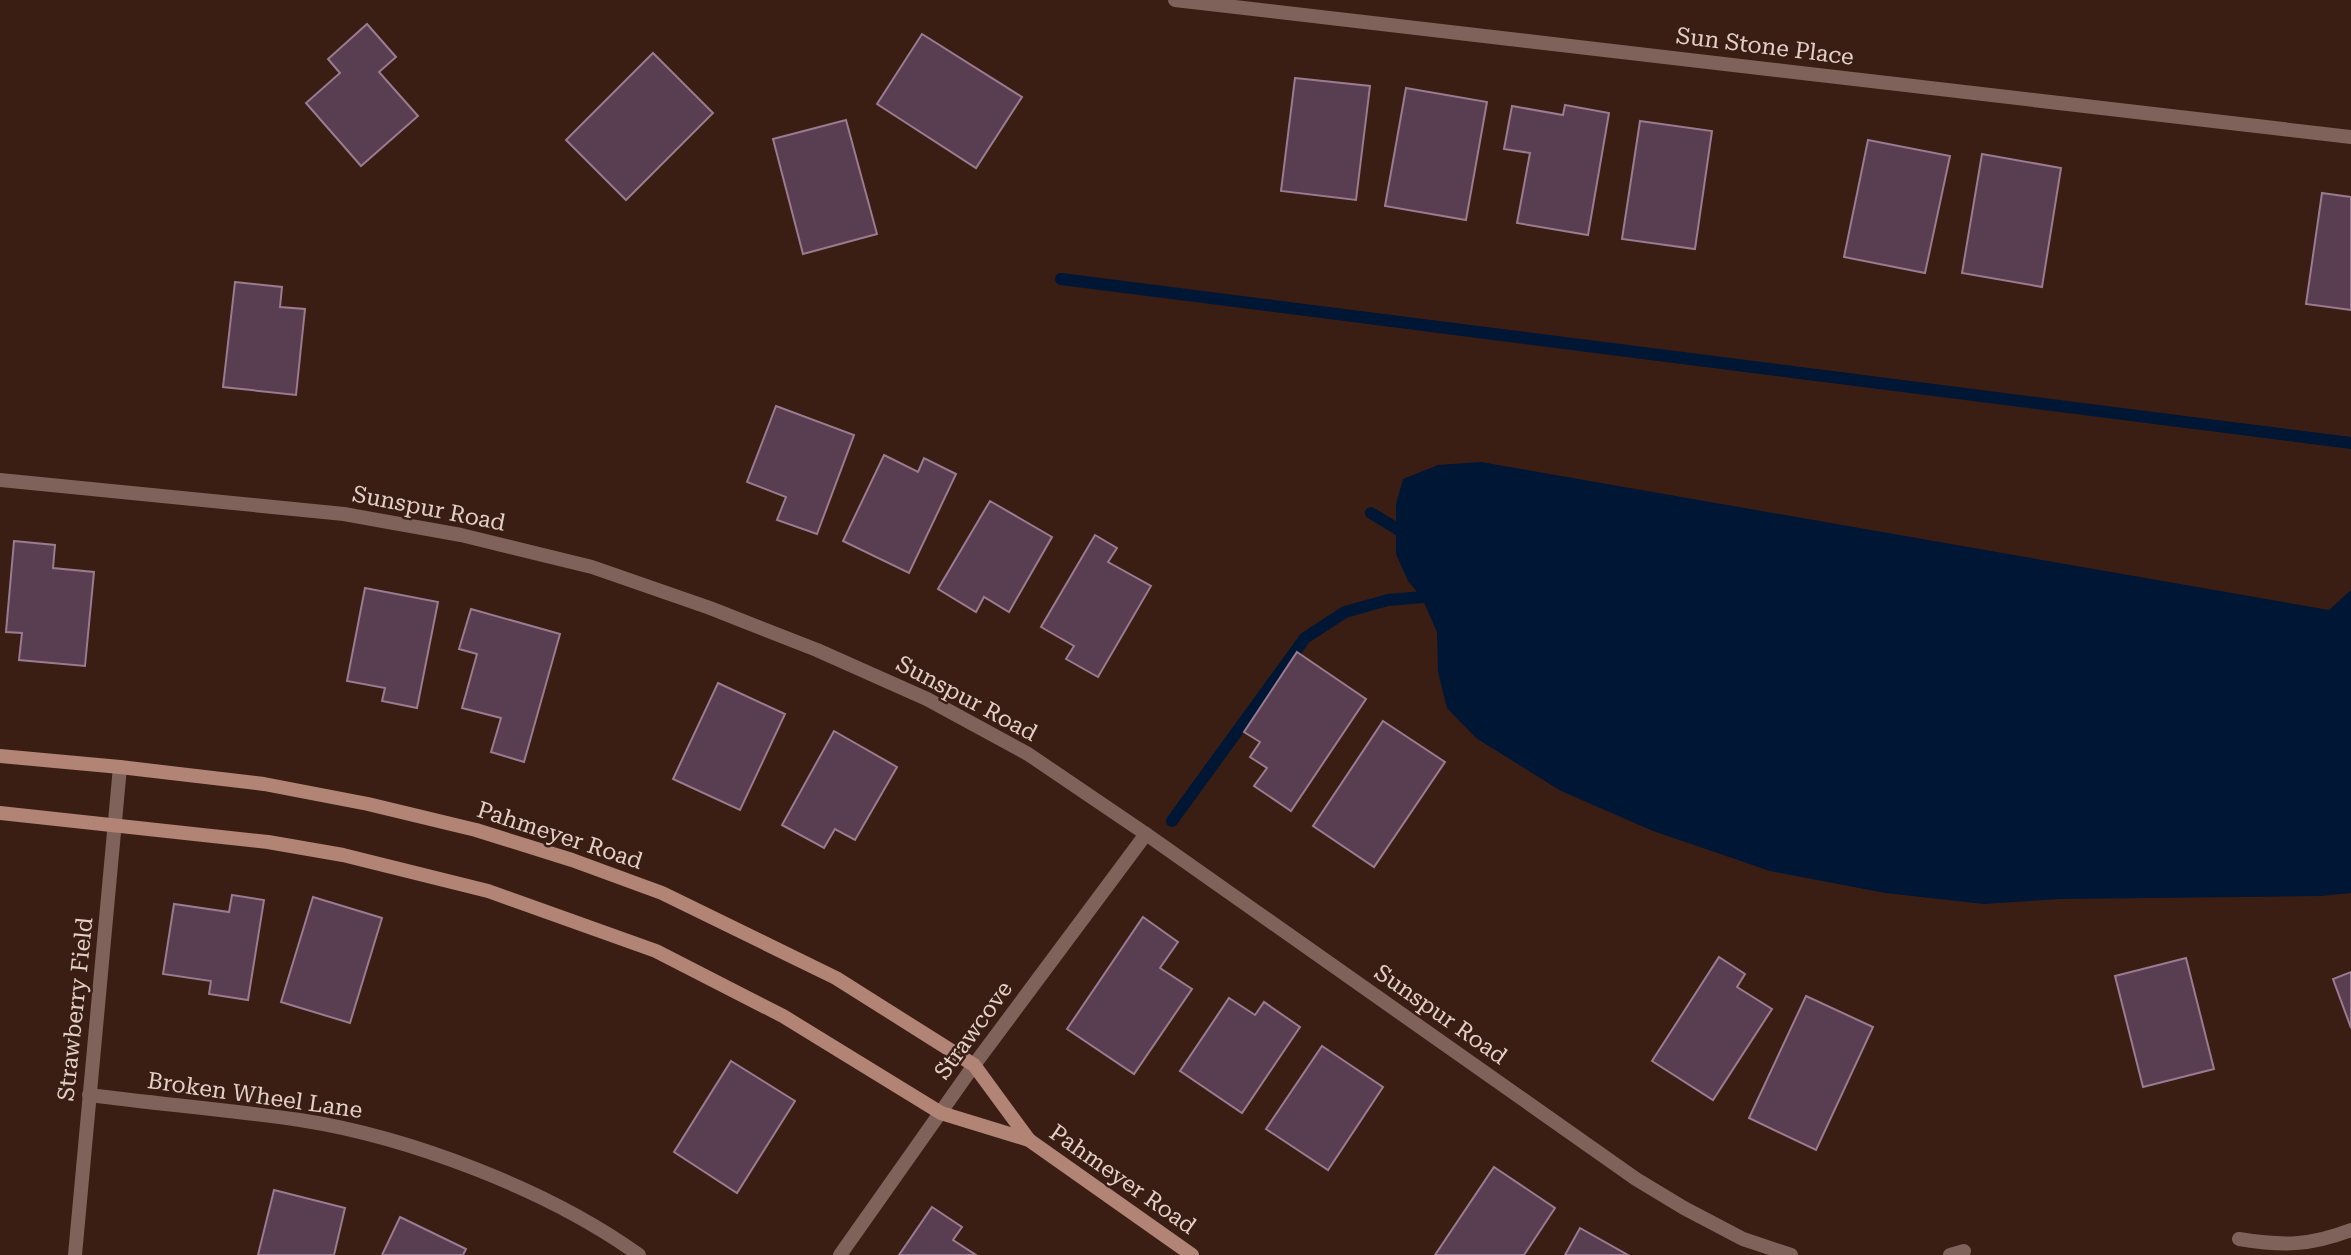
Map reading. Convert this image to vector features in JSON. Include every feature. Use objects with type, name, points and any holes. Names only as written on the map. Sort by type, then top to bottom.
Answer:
[{"type":"street","name":"Sun Stone Place","points":[[1175,0],[2351,137]]},
{"type":"street","name":"Sunspur Road","points":[[0,480],[344,514],[461,535],[592,567],[734,617],[817,650],[927,699],[1028,754],[1636,1179],[1743,1239],[1791,1255]]},
{"type":"street","name":"Pahmeyer Road","points":[[0,756],[264,784],[368,804],[475,830],[572,860],[662,893],[836,978],[974,1065],[1029,1140]]},
{"type":"street","name":"Strawberry Field","points":[[75,1255],[120,767]]},
{"type":"street","name":"Pahmeyer Road","points":[[0,813],[268,842],[342,855],[488,891],[656,951],[733,988],[783,1016],[941,1113],[1029,1140],[1192,1255]]},
{"type":"street","name":"Strawcove","points":[[840,1255],[974,1065],[1146,834]]},
{"type":"street","name":"Broken Wheel Lane","points":[[89,1095],[302,1120],[399,1142],[486,1174],[565,1209],[639,1255]]},
{"type":"street","points":[[2239,1240],[2297,1245],[2351,1230]]},
{"type":"water","points":[[1481,462],[2329,610],[2351,590],[2351,893],[2321,896],[2060,899],[1984,904],[1885,893],[1770,871],[1653,831],[1561,791],[1476,738],[1447,708],[1438,672],[1437,632],[1422,598],[1408,581],[1396,554],[1396,504],[1403,479],[1438,465]]},
{"type":"building","points":[[367,24],[396,57],[379,72],[418,116],[361,166],[306,103],[340,73],[328,59]]},
{"type":"building","points":[[922,34],[1022,97],[976,168],[877,104]]},
{"type":"building","points":[[653,53],[713,113],[626,200],[566,140]]},
{"type":"building","points":[[1295,78],[1370,86],[1356,200],[1281,191]]},
{"type":"building","points":[[1406,88],[1487,102],[1466,220],[1385,206]]},
{"type":"building","points":[[1565,105],[1609,113],[1588,235],[1517,223],[1530,153],[1504,149],[1512,106],[1563,115]]},
{"type":"building","points":[[846,120],[877,234],[803,254],[773,139]]},
{"type":"building","points":[[1640,121],[1712,131],[1695,249],[1622,239]]},
{"type":"building","points":[[1868,140],[1950,156],[1925,273],[1844,257]]},
{"type":"building","points":[[1982,154],[2061,168],[2042,287],[1962,273]]},
{"type":"building","points":[[2322,193],[2351,197],[2351,310],[2306,304]]},
{"type":"building","points":[[235,282],[282,287],[280,307],[305,309],[296,395],[223,387]]},
{"type":"building","points":[[776,406],[854,435],[817,534],[777,520],[786,497],[747,482]]},
{"type":"building","points":[[884,455],[918,472],[924,458],[956,474],[909,573],[843,541]]},
{"type":"building","points":[[990,501],[1052,537],[1009,612],[984,597],[976,612],[938,589]]},
{"type":"building","points":[[1095,535],[1117,548],[1108,562],[1151,586],[1098,677],[1066,659],[1074,646],[1041,627]]},
{"type":"building","points":[[14,541],[55,545],[53,568],[94,572],[85,666],[19,660],[22,633],[6,632]]},
{"type":"building","points":[[365,588],[438,602],[417,708],[382,701],[385,688],[347,681]]},
{"type":"building","points":[[471,609],[560,634],[524,762],[491,752],[501,718],[462,708],[477,654],[459,649]]},
{"type":"building","points":[[1297,652],[1366,699],[1291,811],[1254,786],[1267,768],[1250,757],[1260,742],[1244,732]]},
{"type":"building","points":[[718,683],[785,714],[740,810],[673,779]]},
{"type":"building","points":[[1383,721],[1445,762],[1374,867],[1313,826]]},
{"type":"building","points":[[834,731],[897,767],[855,840],[835,829],[824,848],[782,825]]},
{"type":"building","points":[[232,895],[264,900],[248,1000],[209,994],[211,981],[163,974],[174,904],[229,912]]},
{"type":"building","points":[[313,897],[382,918],[350,1023],[281,1002]]},
{"type":"building","points":[[1143,917],[1178,942],[1160,968],[1192,989],[1134,1074],[1067,1029]]},
{"type":"building","points":[[1719,957],[1745,974],[1737,987],[1772,1009],[1713,1100],[1652,1061]]},
{"type":"building","points":[[2186,958],[2214,1069],[2143,1087],[2115,976]]},
{"type":"building","points":[[2351,972],[2351,1028],[2333,979]]},
{"type":"building","points":[[1806,996],[1873,1027],[1816,1150],[1749,1118]]},
{"type":"building","points":[[1229,998],[1255,1015],[1264,1002],[1300,1027],[1242,1113],[1180,1071]]},
{"type":"building","points":[[1322,1046],[1383,1087],[1328,1170],[1266,1129]]},
{"type":"building","points":[[731,1061],[795,1101],[737,1193],[674,1152]]},
{"type":"building","points":[[1494,1167],[1555,1208],[1524,1255],[1435,1255]]},
{"type":"building","points":[[274,1190],[345,1208],[334,1255],[258,1255]]},
{"type":"building","points":[[932,1207],[962,1227],[953,1240],[976,1255],[899,1255]]},
{"type":"building","points":[[400,1217],[466,1249],[463,1255],[382,1255]]},
{"type":"building","points":[[1580,1228],[1628,1255],[1565,1255]]},
{"type":"waterway","points":[[1061,279],[2351,443]]},
{"type":"waterway","points":[[1371,513],[1407,535]]},
{"type":"waterway","points":[[1172,821],[1305,638],[1345,612],[1388,600],[1436,596]]}]
